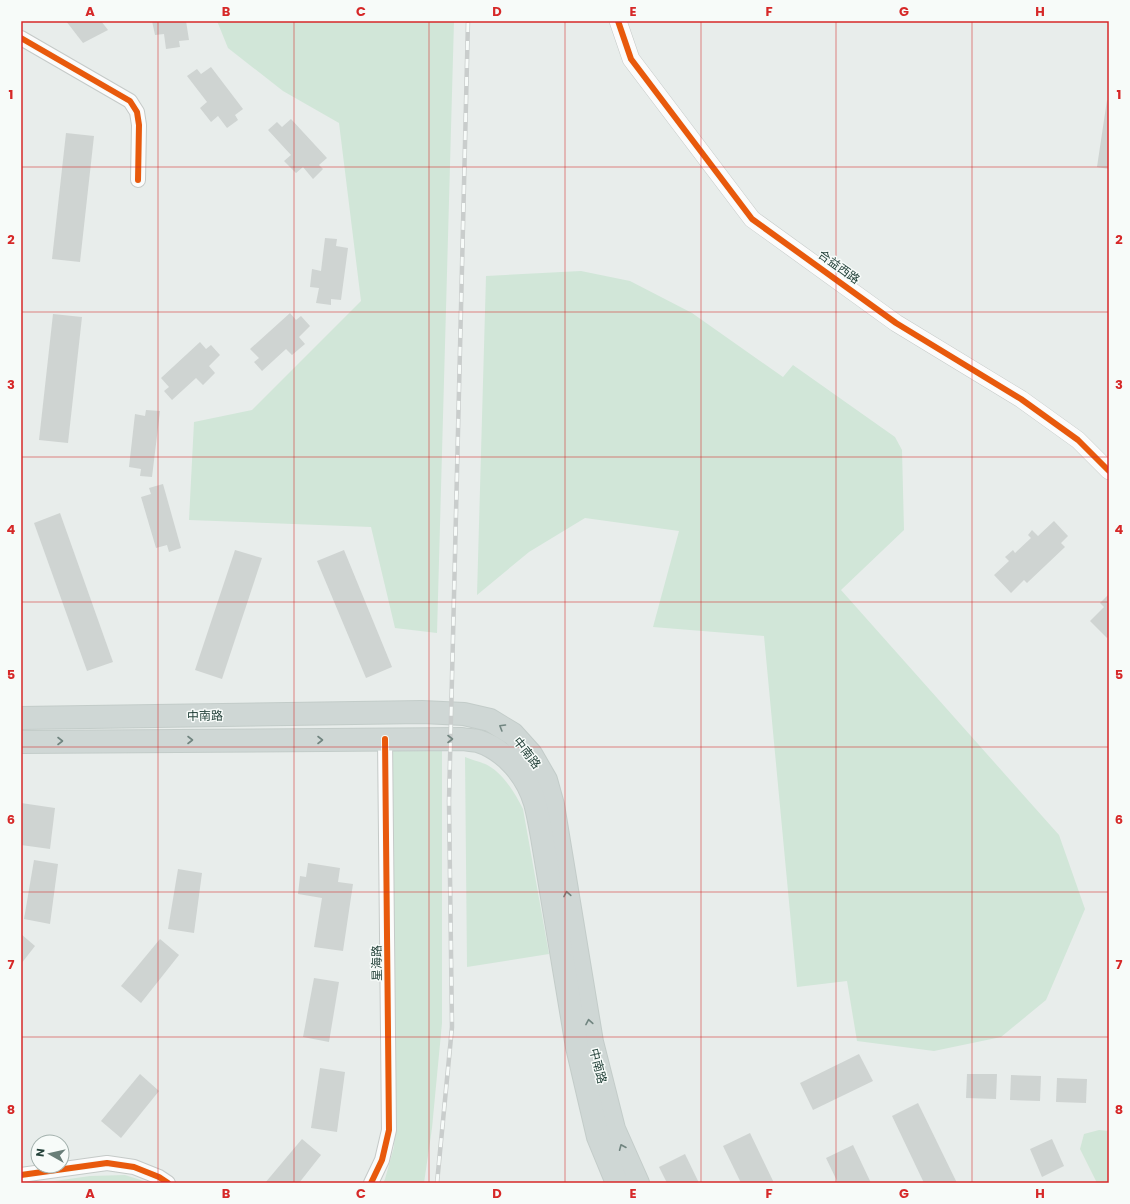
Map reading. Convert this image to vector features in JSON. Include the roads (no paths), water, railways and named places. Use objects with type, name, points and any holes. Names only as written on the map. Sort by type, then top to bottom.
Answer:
[{"type":"main road","name":"中南路","points":[[21,718],[422,712],[464,714],[490,720],[513,734],[531,754],[546,780],[553,805],[592,1042],[614,1129],[638,1183]]},
{"type":"main road","name":"中南路","points":[[21,742],[462,739],[478,741],[503,755],[515,766],[527,783],[535,803],[577,1047],[598,1137],[617,1183]]},
{"type":"street","name":"合益西路","points":[[618,21],[631,59],[752,219],[896,323],[1021,399],[1078,440],[1109,471]]},
{"type":"street","points":[[21,38],[130,101],[137,112],[139,125],[138,180]]},
{"type":"street","name":"星海路","points":[[371,1183],[382,1160],[389,1130],[385,739]]},
{"type":"street","points":[[21,1175],[106,1163],[134,1167],[168,1183]]},
{"type":"railway","points":[[437,1183],[452,1027],[449,801],[468,21]]}]
